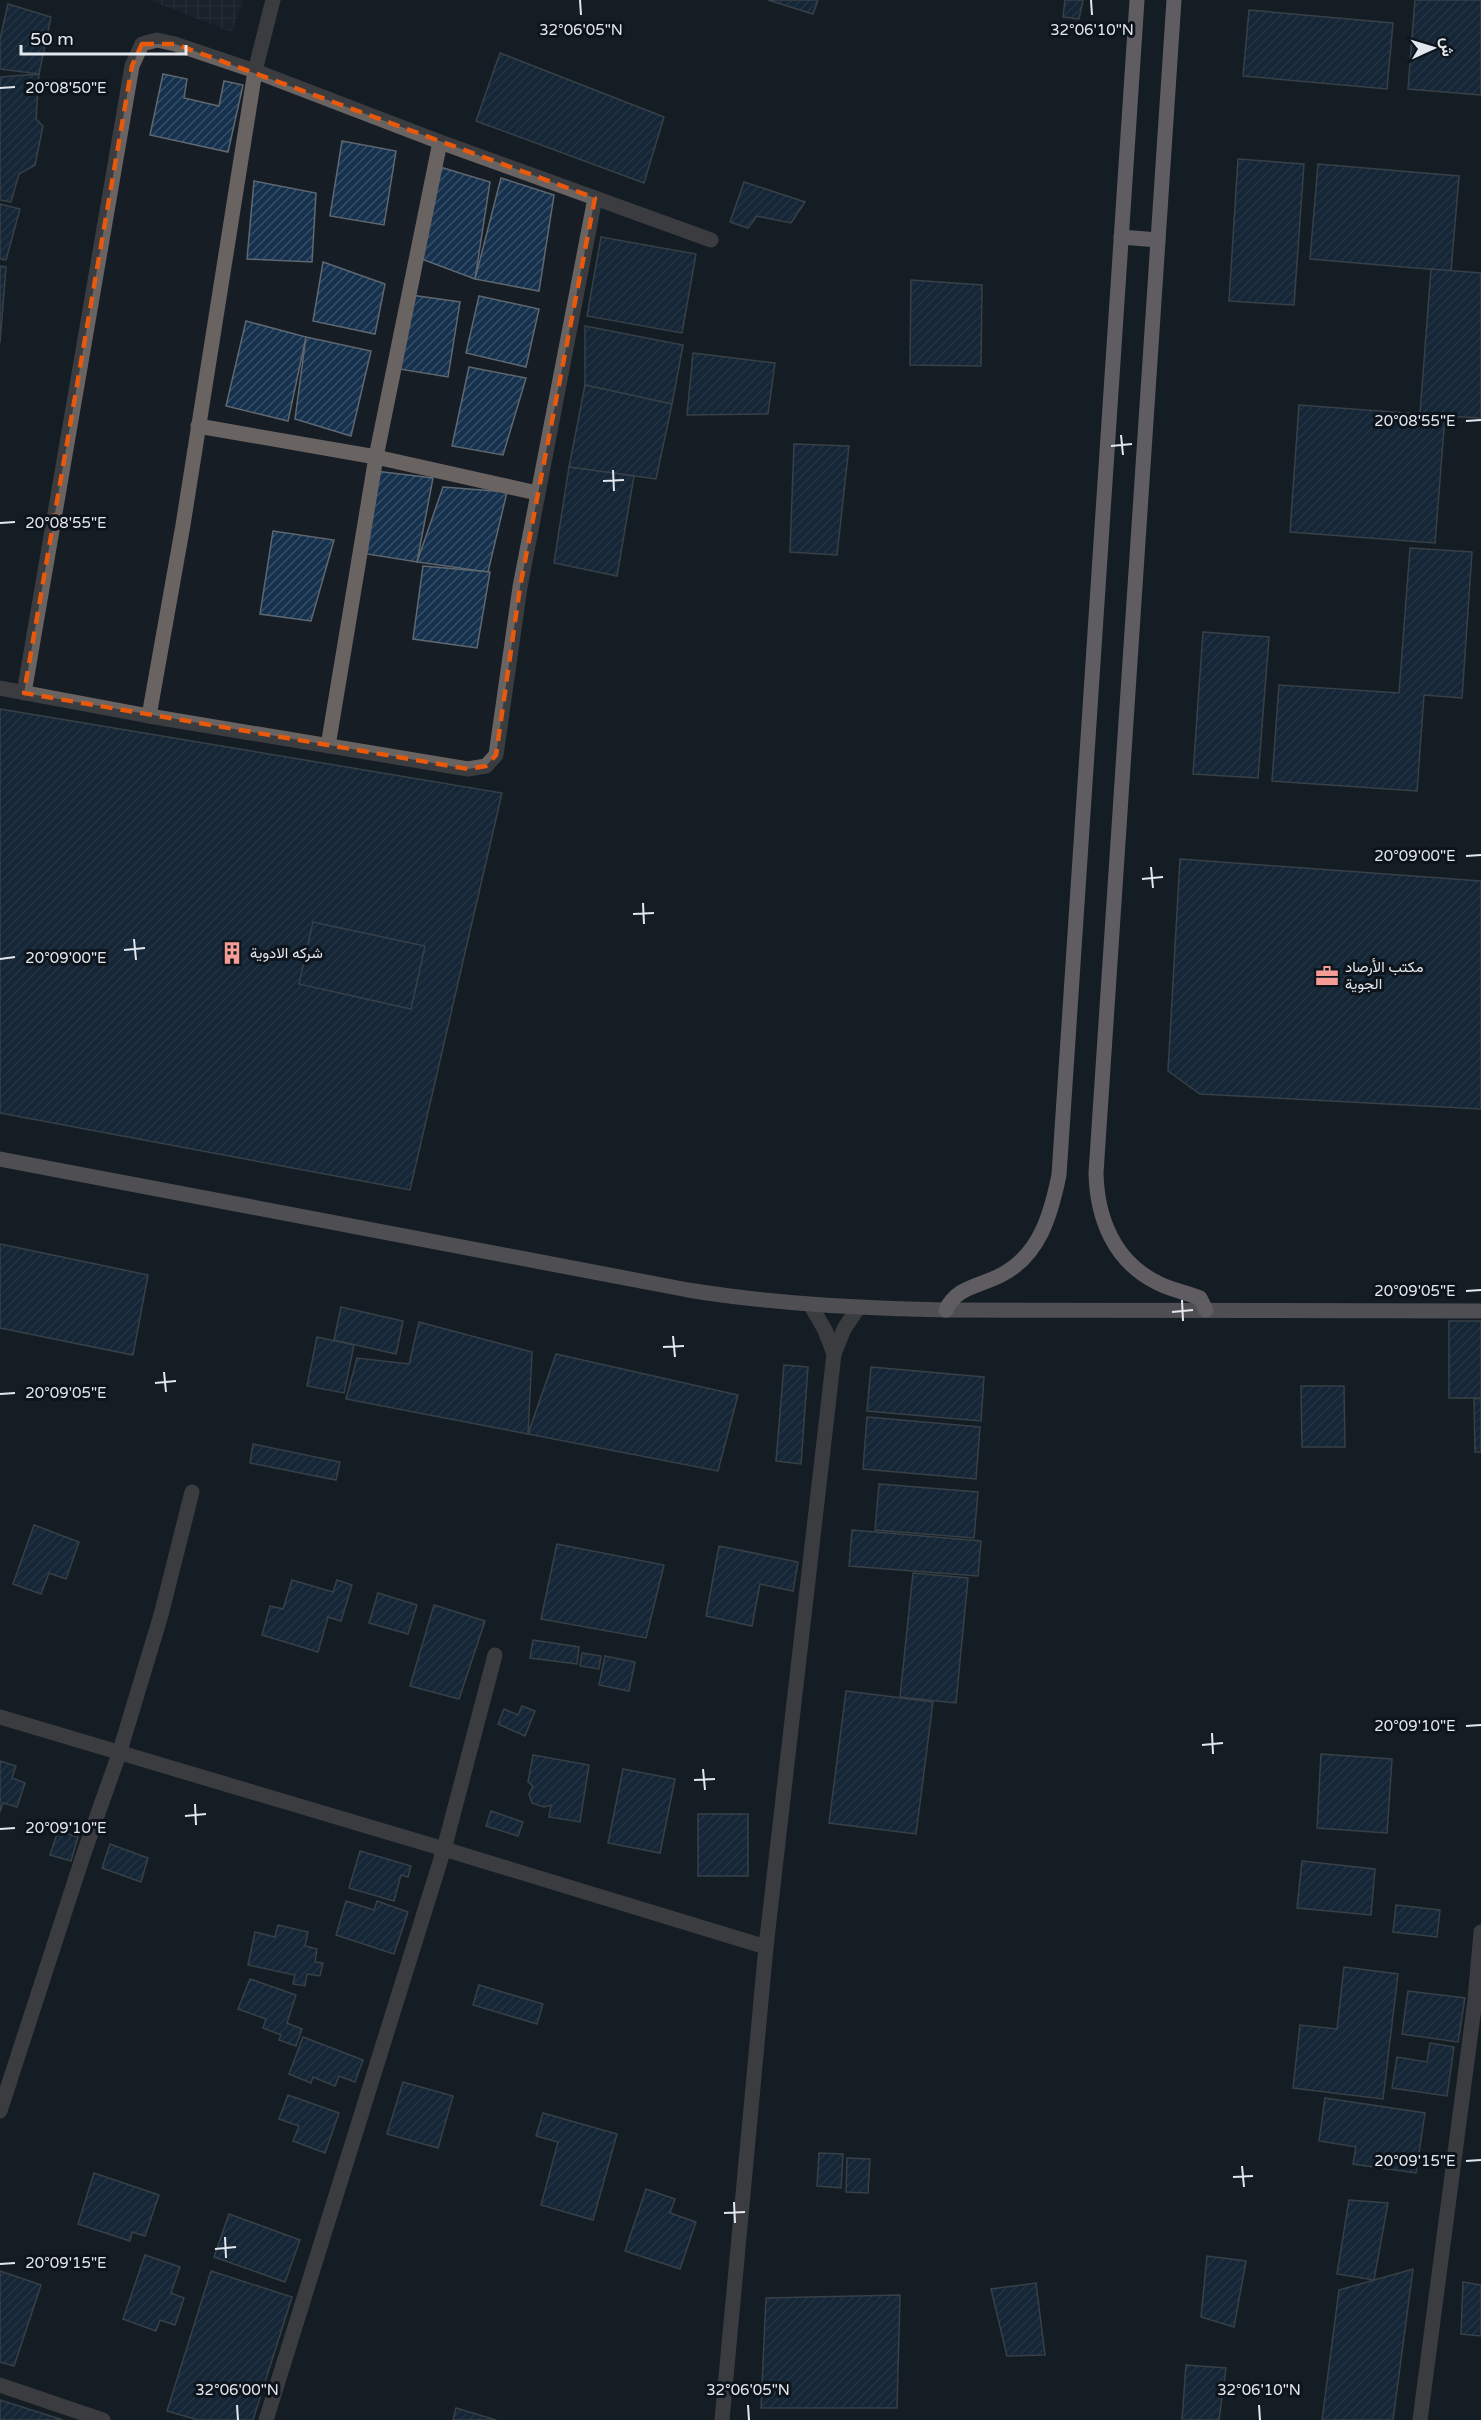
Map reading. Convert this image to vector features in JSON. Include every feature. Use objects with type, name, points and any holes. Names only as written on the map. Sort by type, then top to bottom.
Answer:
[{"type":"main road","points":[[946,1310],[955,1294],[1006,1273],[1023,1258],[1038,1240],[1048,1220],[1059,1176],[1137,0]]},
{"type":"main road","points":[[1174,0],[1096,1161],[1097,1199],[1104,1224],[1116,1247],[1134,1267],[1155,1282],[1200,1298],[1206,1310]]},
{"type":"main road","points":[[1121,237],[1158,240]]},
{"type":"street","points":[[149,716],[255,71],[273,0]]},
{"type":"street","points":[[24,693],[132,66],[142,44],[157,40],[175,44],[255,71],[440,142],[711,240]]},
{"type":"street","points":[[328,746],[376,457],[440,142]]},
{"type":"street","points":[[0,688],[149,716],[468,769],[486,766],[496,755],[520,587],[595,198]]},
{"type":"street","points":[[198,426],[376,457],[537,493]]},
{"type":"street","points":[[0,1159],[688,1290],[735,1298],[811,1306],[946,1310],[1481,1311]]},
{"type":"street","points":[[811,1306],[825,1330],[834,1354]]},
{"type":"street","points":[[722,2420],[766,1947],[834,1354],[844,1329],[858,1308]]},
{"type":"street","points":[[0,2110],[84,1853],[119,1754],[161,1615],[192,1492]]},
{"type":"street","points":[[266,2420],[444,1849],[495,1655]]},
{"type":"street","points":[[0,1718],[766,1947]]},
{"type":"street","points":[[1420,2420],[1475,2000],[1481,1932]]},
{"type":"street","points":[[0,2385],[103,2420]]},
{"type":"highlighted area","points":[[142,44],[175,44],[595,198],[520,587],[496,755],[486,766],[468,769],[24,693],[132,66]]},
{"type":"shaded area","points":[[149,0],[243,0],[232,32]]},
{"type":"building","points":[[768,0],[818,0],[813,14]]},
{"type":"building","points":[[1065,0],[1083,0],[1079,19],[1063,17]]},
{"type":"building","points":[[1415,0],[1481,0],[1481,95],[1408,89]]},
{"type":"building","points":[[8,4],[51,17],[39,74],[0,69],[0,39]]},
{"type":"building","points":[[1249,10],[1393,23],[1387,89],[1243,76]]},
{"type":"building","points":[[500,53],[664,117],[644,183],[476,121]]},
{"type":"building","points":[[39,74],[36,119],[43,126],[35,165],[19,174],[11,202],[0,200],[0,77]]},
{"type":"building","points":[[163,74],[187,79],[184,98],[219,106],[224,81],[243,85],[228,152],[150,135]]},
{"type":"building","points":[[342,141],[396,151],[384,225],[330,216]]},
{"type":"building","points":[[1238,159],[1304,164],[1294,305],[1229,301]]},
{"type":"building","points":[[1318,164],[1459,176],[1451,271],[1310,259]]},
{"type":"building","points":[[440,167],[490,182],[475,279],[419,258]]},
{"type":"building","points":[[501,178],[554,195],[539,291],[475,279]]},
{"type":"building","points":[[254,181],[316,193],[312,262],[247,259]]},
{"type":"building","points":[[744,182],[805,202],[791,223],[757,216],[748,228],[730,222]]},
{"type":"building","points":[[0,204],[20,209],[6,260],[0,259]]},
{"type":"building","points":[[601,237],[696,254],[682,333],[587,316]]},
{"type":"building","points":[[323,262],[385,284],[375,334],[313,321]]},
{"type":"building","points":[[0,266],[6,267],[0,343]]},
{"type":"building","points":[[1431,269],[1481,273],[1481,418],[1445,416],[1435,543],[1290,532],[1299,405],[1420,414]]},
{"type":"building","points":[[911,280],[982,285],[981,366],[910,365]]},
{"type":"building","points":[[411,295],[460,302],[448,377],[399,369]]},
{"type":"building","points":[[479,296],[539,309],[526,367],[466,353]]},
{"type":"building","points":[[246,321],[306,337],[288,421],[226,406]]},
{"type":"building","points":[[585,326],[683,345],[672,404],[585,385]]},
{"type":"building","points":[[306,337],[371,351],[351,436],[295,419]]},
{"type":"building","points":[[693,353],[775,363],[768,414],[687,415]]},
{"type":"building","points":[[469,367],[526,378],[503,455],[452,446]]},
{"type":"building","points":[[585,385],[672,404],[656,479],[569,467]]},
{"type":"building","points":[[794,444],[849,446],[837,555],[790,552]]},
{"type":"building","points":[[569,467],[634,476],[617,576],[554,563]]},
{"type":"building","points":[[375,471],[433,478],[417,562],[361,553]]},
{"type":"building","points":[[443,487],[507,492],[488,572],[417,562]]},
{"type":"building","points":[[273,531],[334,540],[311,621],[260,614]]},
{"type":"building","points":[[1410,548],[1472,552],[1462,698],[1424,695],[1417,791],[1272,781],[1279,685],[1399,693]]},
{"type":"building","points":[[423,566],[490,572],[477,648],[413,639]]},
{"type":"building","points":[[1203,632],[1269,637],[1258,778],[1193,774]]},
{"type":"building","name":"شركه الادوية","points":[[0,709],[502,793],[410,1190],[0,1113]]},
{"type":"building","name":"مكتب الأرصاد الجوية","points":[[1180,859],[1481,881],[1481,1109],[1200,1094],[1168,1071]]},
{"type":"building","points":[[313,922],[425,946],[411,1009],[299,984]]},
{"type":"building","points":[[0,1244],[148,1275],[133,1355],[0,1328]]},
{"type":"building","points":[[341,1307],[403,1321],[396,1354],[334,1340]]},
{"type":"building","points":[[1449,1321],[1481,1321],[1481,1398],[1449,1398]]},
{"type":"building","points":[[419,1322],[532,1352],[528,1434],[346,1399],[357,1358],[409,1364]]},
{"type":"building","points":[[317,1337],[354,1345],[344,1393],[307,1386]]},
{"type":"building","points":[[556,1354],[738,1395],[718,1471],[528,1434]]},
{"type":"building","points":[[784,1365],[808,1367],[801,1464],[776,1461]]},
{"type":"building","points":[[871,1367],[984,1377],[981,1421],[867,1411]]},
{"type":"building","points":[[1301,1386],[1344,1386],[1345,1447],[1302,1447]]},
{"type":"building","points":[[1481,1398],[1481,1452],[1475,1452],[1474,1399]]},
{"type":"building","points":[[867,1417],[980,1427],[976,1479],[863,1469]]},
{"type":"building","points":[[253,1444],[340,1462],[336,1480],[250,1463]]},
{"type":"building","points":[[879,1484],[978,1492],[974,1538],[875,1530]]},
{"type":"building","points":[[34,1525],[79,1542],[66,1579],[49,1573],[41,1594],[13,1584]]},
{"type":"building","points":[[852,1530],[981,1541],[978,1576],[849,1566]]},
{"type":"building","points":[[557,1544],[664,1565],[646,1638],[541,1619]]},
{"type":"building","points":[[719,1546],[798,1562],[793,1591],[760,1584],[752,1626],[706,1616]]},
{"type":"building","points":[[913,1573],[968,1578],[956,1703],[900,1697]]},
{"type":"building","points":[[292,1580],[333,1592],[337,1580],[352,1585],[341,1621],[328,1617],[318,1652],[262,1635],[270,1606],[283,1609]]},
{"type":"building","points":[[378,1593],[417,1605],[408,1634],[369,1623]]},
{"type":"building","points":[[434,1605],[485,1621],[459,1699],[410,1686]]},
{"type":"building","points":[[533,1640],[579,1647],[577,1664],[530,1658]]},
{"type":"building","points":[[582,1653],[601,1656],[599,1669],[580,1666]]},
{"type":"building","points":[[605,1656],[635,1662],[629,1691],[599,1685]]},
{"type":"building","points":[[846,1691],[933,1702],[916,1834],[829,1823]]},
{"type":"building","points":[[522,1706],[535,1711],[525,1736],[498,1724],[504,1709],[518,1715]]},
{"type":"building","points":[[1321,1754],[1392,1759],[1387,1833],[1317,1828]]},
{"type":"building","points":[[533,1755],[589,1765],[580,1822],[549,1817],[551,1805],[544,1807],[532,1803],[529,1794],[533,1786],[528,1782]]},
{"type":"building","points":[[0,1761],[16,1766],[12,1778],[25,1783],[17,1807],[3,1803],[0,1812]]},
{"type":"building","points":[[623,1769],[675,1779],[660,1853],[608,1843]]},
{"type":"building","points":[[491,1811],[523,1822],[518,1836],[486,1826]]},
{"type":"building","points":[[698,1814],[748,1814],[748,1876],[698,1876]]},
{"type":"building","points":[[58,1831],[78,1837],[71,1861],[50,1855]]},
{"type":"building","points":[[110,1844],[148,1858],[141,1882],[102,1868]]},
{"type":"building","points":[[360,1851],[411,1866],[408,1877],[401,1875],[394,1901],[349,1888]]},
{"type":"building","points":[[1302,1861],[1375,1869],[1371,1915],[1297,1908]]},
{"type":"building","points":[[346,1901],[374,1910],[377,1901],[408,1912],[394,1954],[336,1935]]},
{"type":"building","points":[[1396,1905],[1440,1910],[1437,1937],[1393,1932]]},
{"type":"building","points":[[278,1925],[308,1932],[305,1946],[317,1949],[315,1962],[323,1963],[320,1976],[307,1974],[305,1986],[293,1984],[295,1975],[248,1965],[255,1932],[275,1937]]},
{"type":"building","points":[[1344,1967],[1398,1974],[1383,2099],[1293,2088],[1300,2025],[1337,2029]]},
{"type":"building","points":[[250,1979],[296,1995],[287,2023],[302,2029],[296,2046],[279,2040],[281,2035],[263,2028],[266,2019],[238,2009]]},
{"type":"building","points":[[479,1985],[543,2004],[537,2024],[473,2005]]},
{"type":"building","points":[[1408,1991],[1465,1998],[1458,2042],[1402,2034]]},
{"type":"building","points":[[303,2037],[363,2060],[355,2082],[339,2076],[335,2086],[313,2077],[311,2083],[289,2074]]},
{"type":"building","points":[[1430,2043],[1454,2047],[1447,2096],[1392,2088],[1397,2057],[1427,2062]]},
{"type":"building","points":[[403,2082],[453,2096],[438,2148],[387,2134]]},
{"type":"building","points":[[288,2095],[339,2113],[325,2153],[293,2141],[299,2126],[279,2119]]},
{"type":"building","points":[[1325,2098],[1425,2113],[1416,2173],[1353,2164],[1356,2147],[1319,2141]]},
{"type":"building","points":[[543,2113],[617,2134],[593,2220],[541,2205],[558,2142],[536,2136]]},
{"type":"building","points":[[819,2153],[843,2154],[841,2188],[817,2186]]},
{"type":"building","points":[[847,2158],[870,2159],[868,2193],[846,2192]]},
{"type":"building","points":[[94,2173],[159,2195],[145,2236],[132,2232],[130,2241],[78,2224]]},
{"type":"building","points":[[646,2189],[675,2199],[670,2213],[696,2222],[680,2269],[625,2251]]},
{"type":"building","points":[[1349,2200],[1388,2203],[1374,2280],[1337,2274]]},
{"type":"building","points":[[229,2214],[300,2240],[285,2282],[214,2257]]},
{"type":"building","points":[[145,2255],[180,2267],[171,2293],[184,2298],[175,2325],[160,2320],[156,2331],[123,2319]]},
{"type":"building","points":[[1207,2256],[1246,2261],[1234,2327],[1201,2317]]},
{"type":"building","points":[[1413,2269],[1393,2420],[1322,2420],[1339,2290]]},
{"type":"building","points":[[0,2271],[41,2285],[14,2366],[0,2362]]},
{"type":"building","points":[[211,2271],[292,2297],[253,2420],[198,2420],[167,2411]]},
{"type":"building","points":[[1463,2282],[1481,2285],[1481,2336],[1461,2334]]},
{"type":"building","points":[[1036,2283],[1045,2355],[1007,2356],[991,2289]]},
{"type":"building","points":[[900,2295],[897,2408],[761,2408],[766,2298]]},
{"type":"building","points":[[1186,2365],[1226,2368],[1219,2420],[1182,2420]]},
{"type":"building","points":[[0,2400],[63,2420],[0,2420]]},
{"type":"building","points":[[456,2408],[496,2420],[453,2420]]},
{"type":"place","name":"شركه الادوية","points":[[232,953]]},
{"type":"place","name":"مكتب الأرصاد الجوية","points":[[1327,976]]}]
